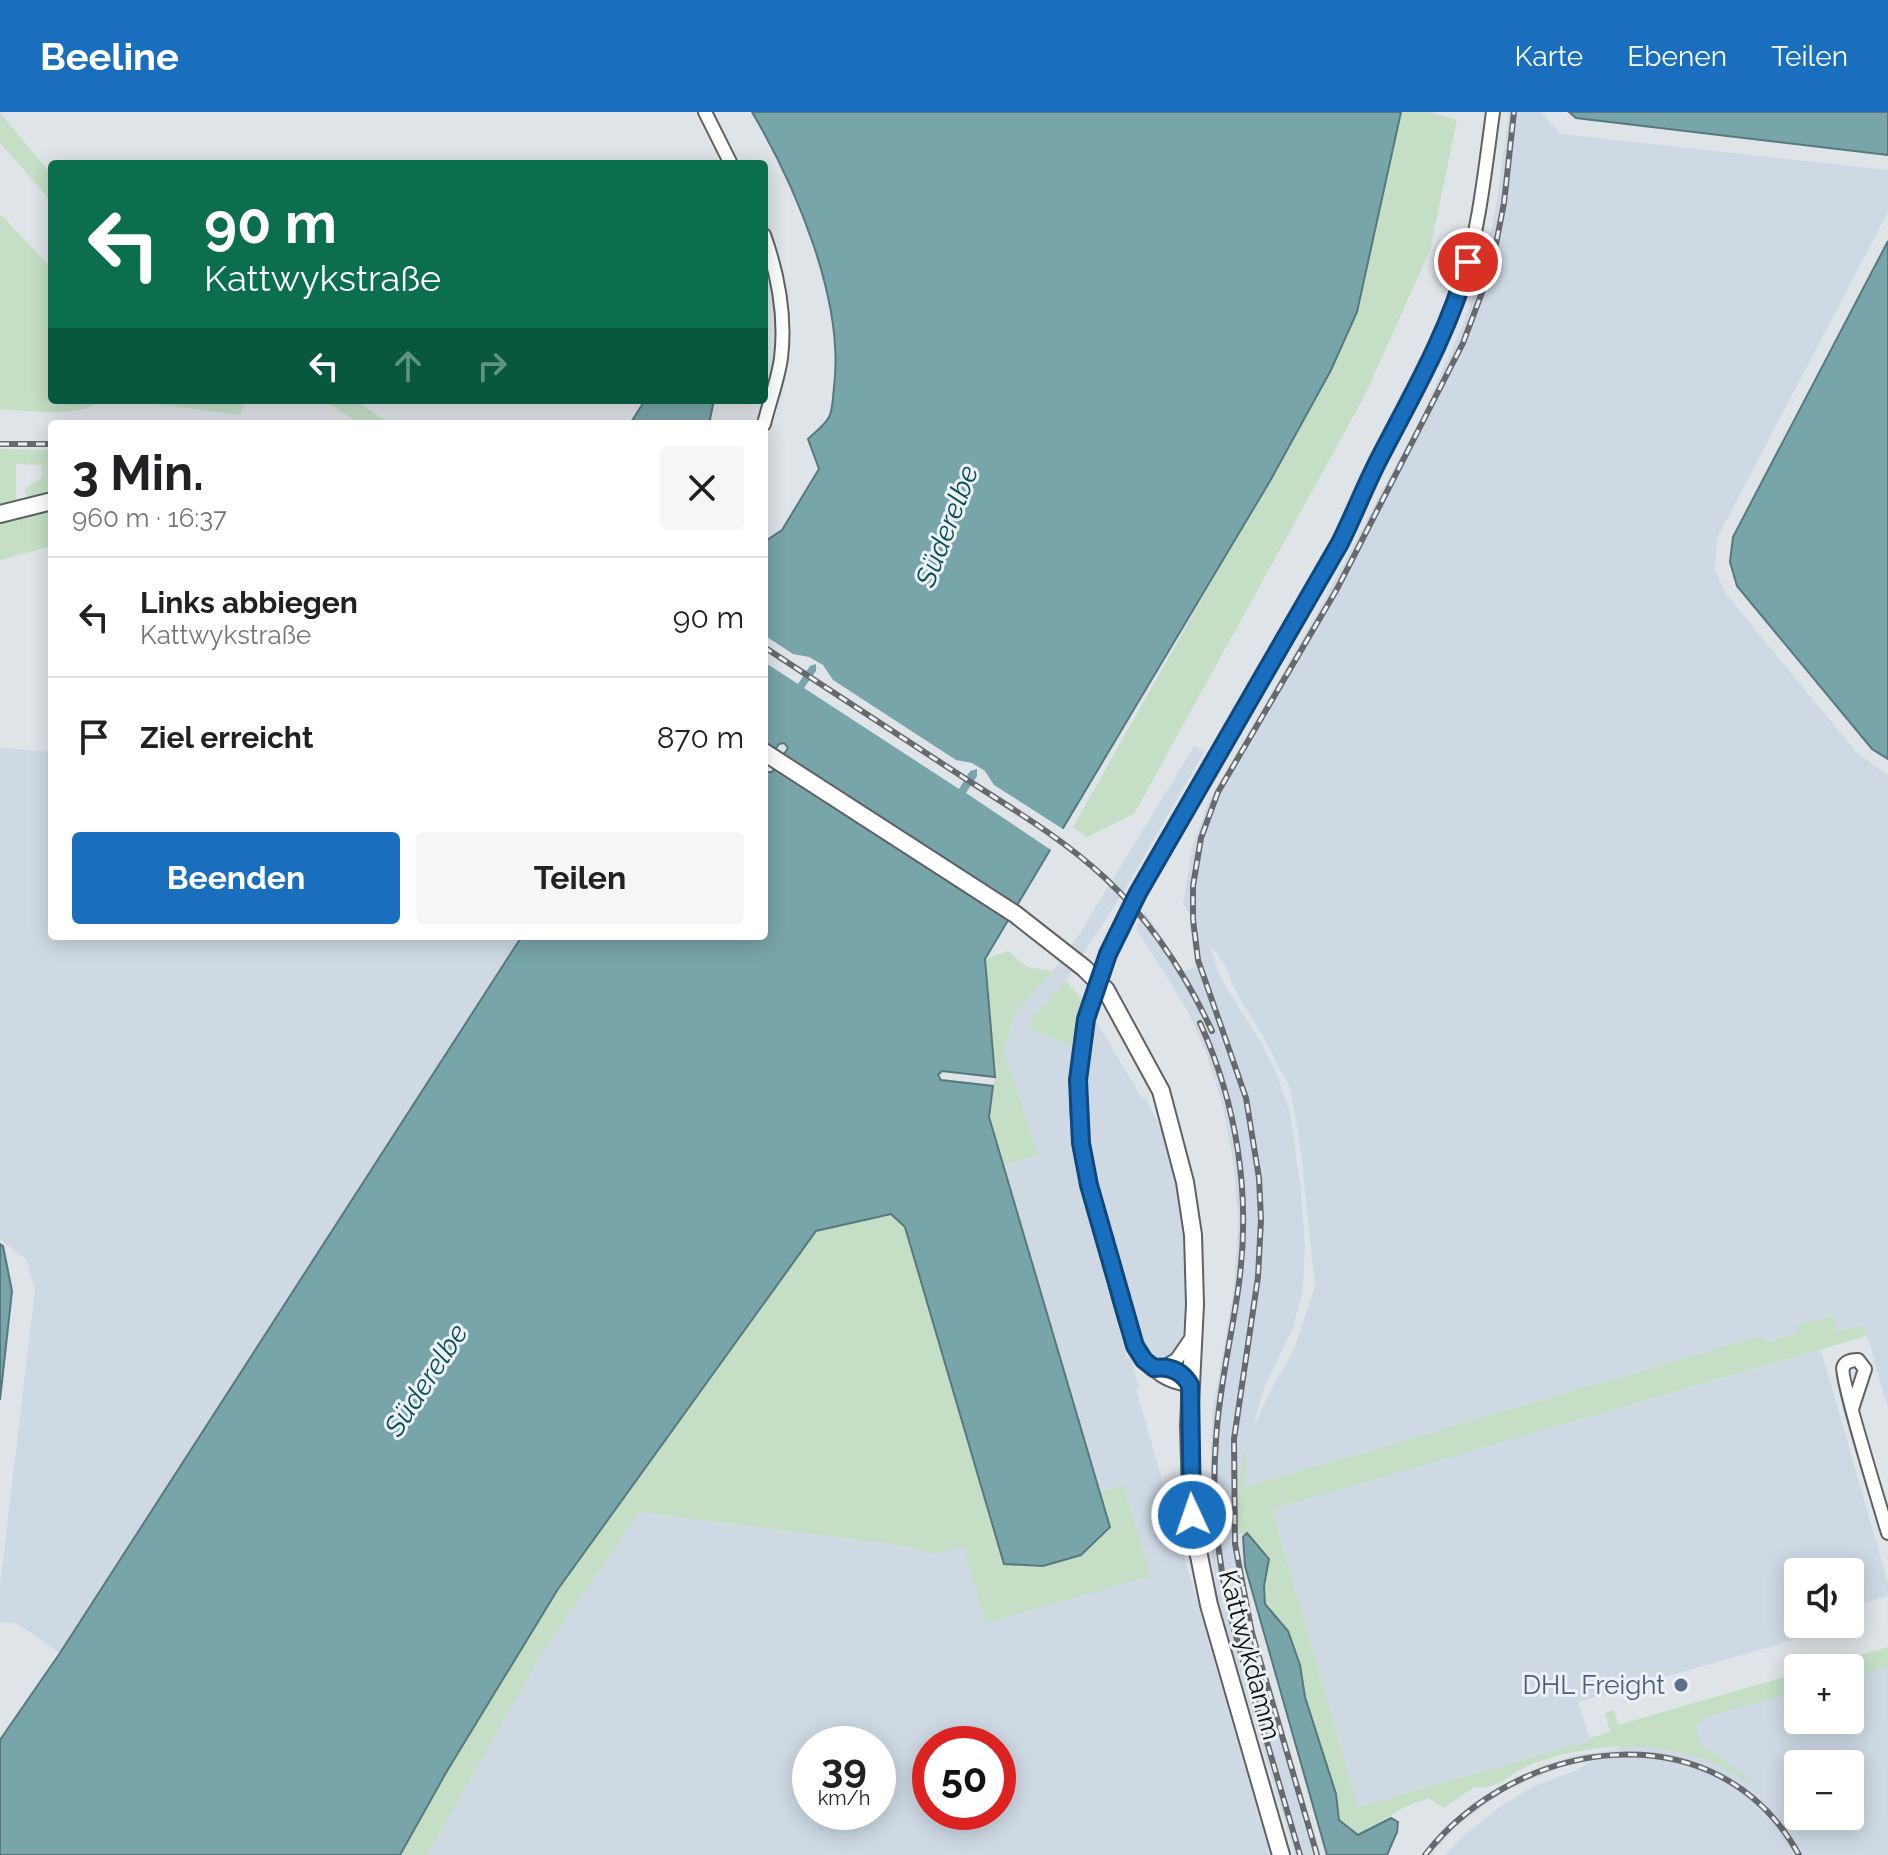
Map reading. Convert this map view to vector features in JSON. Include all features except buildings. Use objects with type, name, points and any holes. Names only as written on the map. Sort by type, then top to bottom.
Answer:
[{"type":"main road","points":[[0,514],[48,502]]},
{"type":"main road","name":"Kattwykdamm","points":[[768,755],[1015,914],[1055,946],[1082,971],[1142,1059],[1145,1073],[1172,1130],[1185,1182],[1193,1235],[1190,1385],[1192,1505],[1205,1586],[1281,1855]]},
{"type":"street","points":[[705,112],[729,160]]},
{"type":"street","points":[[1159,1367],[1144,1360],[1135,1346],[1084,1166],[1078,1117],[1080,1058],[1086,1019],[1115,937],[1211,762],[1336,550],[1437,347],[1461,288],[1475,236],[1487,171],[1493,112]]},
{"type":"street","points":[[765,420],[781,359],[782,320],[777,278],[768,248]]},
{"type":"street","points":[[1159,1367],[1181,1355],[1193,1334]]},
{"type":"street","points":[[1159,1367],[1160,1375],[1190,1385]]},
{"type":"street","points":[[1852,1409],[1888,1533]]},
{"type":"shaded area","points":[[1509,112],[1541,112],[1560,134],[1888,170],[1888,212],[1717,538],[1715,569],[1726,594],[1857,753],[1888,775],[1888,1409],[1864,1325],[1836,1332],[1834,1315],[1797,1326],[1798,1333],[1765,1342],[1763,1335],[1244,1487],[1245,1446],[1237,1494],[1239,1546],[1246,1595],[1321,1855],[1295,1855],[1218,1602],[1213,1565],[1210,1526],[1213,1410],[1234,1288],[1238,1223],[1234,1166],[1223,1107],[1207,1055],[1188,1011],[1136,928],[1145,912],[1184,971],[1196,966],[1190,927],[1199,927],[1183,904],[1192,848],[1207,805],[1318,612],[1423,414],[1462,327],[1485,262]],"holes":[[[1209,944],[1224,963],[1238,996],[1290,1088],[1299,1136],[1315,1286],[1293,1352],[1270,1391],[1251,1433],[1264,1388],[1293,1328],[1303,1289],[1305,1245],[1290,1113],[1277,1074],[1220,977]]]},
{"type":"shaded area","points":[[1194,746],[1204,752],[1127,886],[1066,981],[1031,1019],[1029,1028],[1073,1046],[1070,1120],[1081,1192],[1127,1358],[1131,1358],[1139,1388],[1136,1389],[1270,1855],[427,1855],[543,1651],[640,1512],[905,1546],[933,1554],[1123,1485],[1100,1492],[1003,1166],[1038,1155],[1004,1050],[1015,1013],[1055,968],[1082,930]]},
{"type":"shaded area","points":[[0,748],[48,752],[48,940],[519,940],[60,1653],[16,1623],[0,1622],[0,1586],[35,1290],[27,1260],[0,1239]]},
{"type":"shaded area","points":[[1095,1019],[1142,1098],[1146,1098],[1160,1127],[1177,1185],[1187,1247],[1187,1310],[1180,1345],[1171,1358],[1156,1357],[1142,1338],[1093,1169],[1086,1097],[1089,1048]]},
{"type":"shaded area","name":"DHL Freight","points":[[1821,1350],[1888,1583],[1888,1596],[1864,1603],[1864,1558],[1784,1558],[1784,1638],[1800,1638],[1578,1702],[1590,1741],[1358,1807],[1272,1508]]},
{"type":"shaded area","points":[[1888,1650],[1888,1855],[1445,1855],[1498,1808],[1532,1787],[1577,1770],[1593,1760],[1563,1766],[1506,1790],[1455,1827],[1431,1855],[1422,1855],[1445,1826],[1491,1791],[1544,1765],[1578,1755],[1614,1750],[1675,1716],[1784,1682],[1784,1734],[1864,1734],[1864,1661]]},
{"type":"green space","points":[[1401,112],[1428,112],[1457,120],[1430,250],[1364,397],[1134,814],[1087,837],[1073,827],[1331,370],[1357,312]]},
{"type":"green space","points":[[0,113],[48,170],[48,197],[0,143]]},
{"type":"green space","points":[[0,214],[48,265],[48,404],[94,404],[80,410],[52,412],[0,409]]},
{"type":"green space","points":[[155,404],[244,404],[240,415]]},
{"type":"green space","points":[[330,404],[361,404],[385,420],[354,420]]},
{"type":"green space","points":[[0,449],[48,450],[48,496],[35,498],[26,495],[25,489],[42,477],[41,465],[16,464],[16,499],[0,508]]},
{"type":"green space","points":[[48,511],[48,547],[0,560],[0,524]]},
{"type":"green space","points":[[1008,951],[1027,967],[1052,971],[1015,1013],[1004,1050],[1038,1155],[1003,1166],[989,1117],[995,1077],[985,959]]},
{"type":"green space","points":[[1066,981],[1083,1000],[1073,1046],[1029,1028],[1031,1019]]},
{"type":"green space","points":[[891,1214],[905,1227],[1004,1564],[1110,1527],[1100,1492],[1123,1485],[1150,1576],[986,1623],[963,1546],[933,1554],[905,1546],[640,1512],[543,1651],[427,1855],[400,1855],[447,1771],[558,1589],[815,1231]]},
{"type":"green space","points":[[1834,1315],[1837,1332],[1864,1325],[1867,1336],[1272,1509],[1358,1807],[1589,1741],[1589,1738],[1610,1732],[1605,1713],[1614,1710],[1618,1725],[1784,1677],[1784,1695],[1703,1718],[1696,1727],[1699,1743],[1752,1781],[1750,1784],[1713,1762],[1685,1754],[1641,1747],[1596,1748],[1530,1765],[1497,1784],[1474,1787],[1444,1808],[1428,1798],[1403,1808],[1358,1835],[1339,1820],[1336,1794],[1305,1697],[1300,1665],[1288,1631],[1265,1604],[1264,1586],[1268,1574],[1247,1534],[1239,1534],[1239,1477],[1247,1443],[1245,1487],[1763,1335],[1766,1342],[1798,1333],[1796,1326]]},
{"type":"green space","points":[[1888,1647],[1888,1666],[1864,1673],[1863,1654]]},
{"type":"water","name":"Süderelbe","points":[[752,112],[1401,112],[1357,312],[1331,370],[1270,481],[985,959],[995,1077],[942,1071],[938,1075],[941,1080],[993,1086],[989,1117],[1110,1527],[1081,1555],[1043,1566],[1004,1564],[905,1227],[891,1214],[816,1231],[558,1589],[447,1771],[400,1855],[0,1855],[0,1740],[60,1653],[519,940],[768,940],[768,772],[772,772],[788,748],[784,743],[779,744],[768,759],[768,539],[782,530],[819,469],[808,439],[830,414],[835,353],[832,318],[813,244],[800,208]]},
{"type":"water","points":[[1569,112],[1888,112],[1888,155],[1576,118]]},
{"type":"water","points":[[1888,241],[1888,759],[1872,749],[1737,586],[1730,562],[1733,537]]},
{"type":"water","points":[[642,404],[713,404],[710,420],[632,420]]},
{"type":"water","points":[[0,1244],[3,1246],[12,1291],[0,1400]]},
{"type":"water","points":[[1247,1533],[1269,1559],[1264,1586],[1265,1604],[1288,1631],[1300,1665],[1305,1697],[1336,1794],[1339,1820],[1358,1835],[1391,1818],[1398,1822],[1387,1855],[1327,1855],[1245,1566],[1243,1537]]},
{"type":"pier","points":[[768,638],[793,654],[809,657],[823,665],[833,680],[956,760],[972,763],[985,771],[994,785],[1066,831],[1054,852],[966,793],[977,776],[977,769],[970,771],[959,789],[804,688],[816,671],[816,664],[810,666],[798,684],[768,665]]},
{"type":"railway","points":[[1317,1855],[1252,1633],[1235,1544],[1234,1439],[1258,1277],[1261,1219],[1259,1178],[1246,1098],[1198,960],[1193,886],[1201,838],[1218,792],[1337,589],[1463,343],[1495,249],[1504,203],[1514,112]]},
{"type":"railway","points":[[0,444],[48,444]]},
{"type":"railway","points":[[768,650],[1031,821],[1087,862],[1122,895],[1152,931],[1179,969],[1212,1031]]},
{"type":"railway","points":[[1200,1023],[1213,1054],[1232,1118],[1242,1183],[1239,1283],[1216,1440],[1214,1487],[1220,1557],[1233,1626],[1300,1855]]},
{"type":"railway","points":[[1425,1855],[1464,1815],[1511,1784],[1563,1764],[1616,1755],[1670,1759],[1719,1776],[1763,1808],[1799,1855]]},
{"type":"place","name":"DHL Freight","points":[[1681,1685]]},
{"type":"route","points":[[1192,1515],[1190,1385],[1179,1372],[1164,1367],[1154,1368],[1135,1346],[1084,1166],[1077,1098],[1086,1019],[1115,937],[1138,893],[1340,543],[1366,485],[1437,347],[1468,262]]}]
